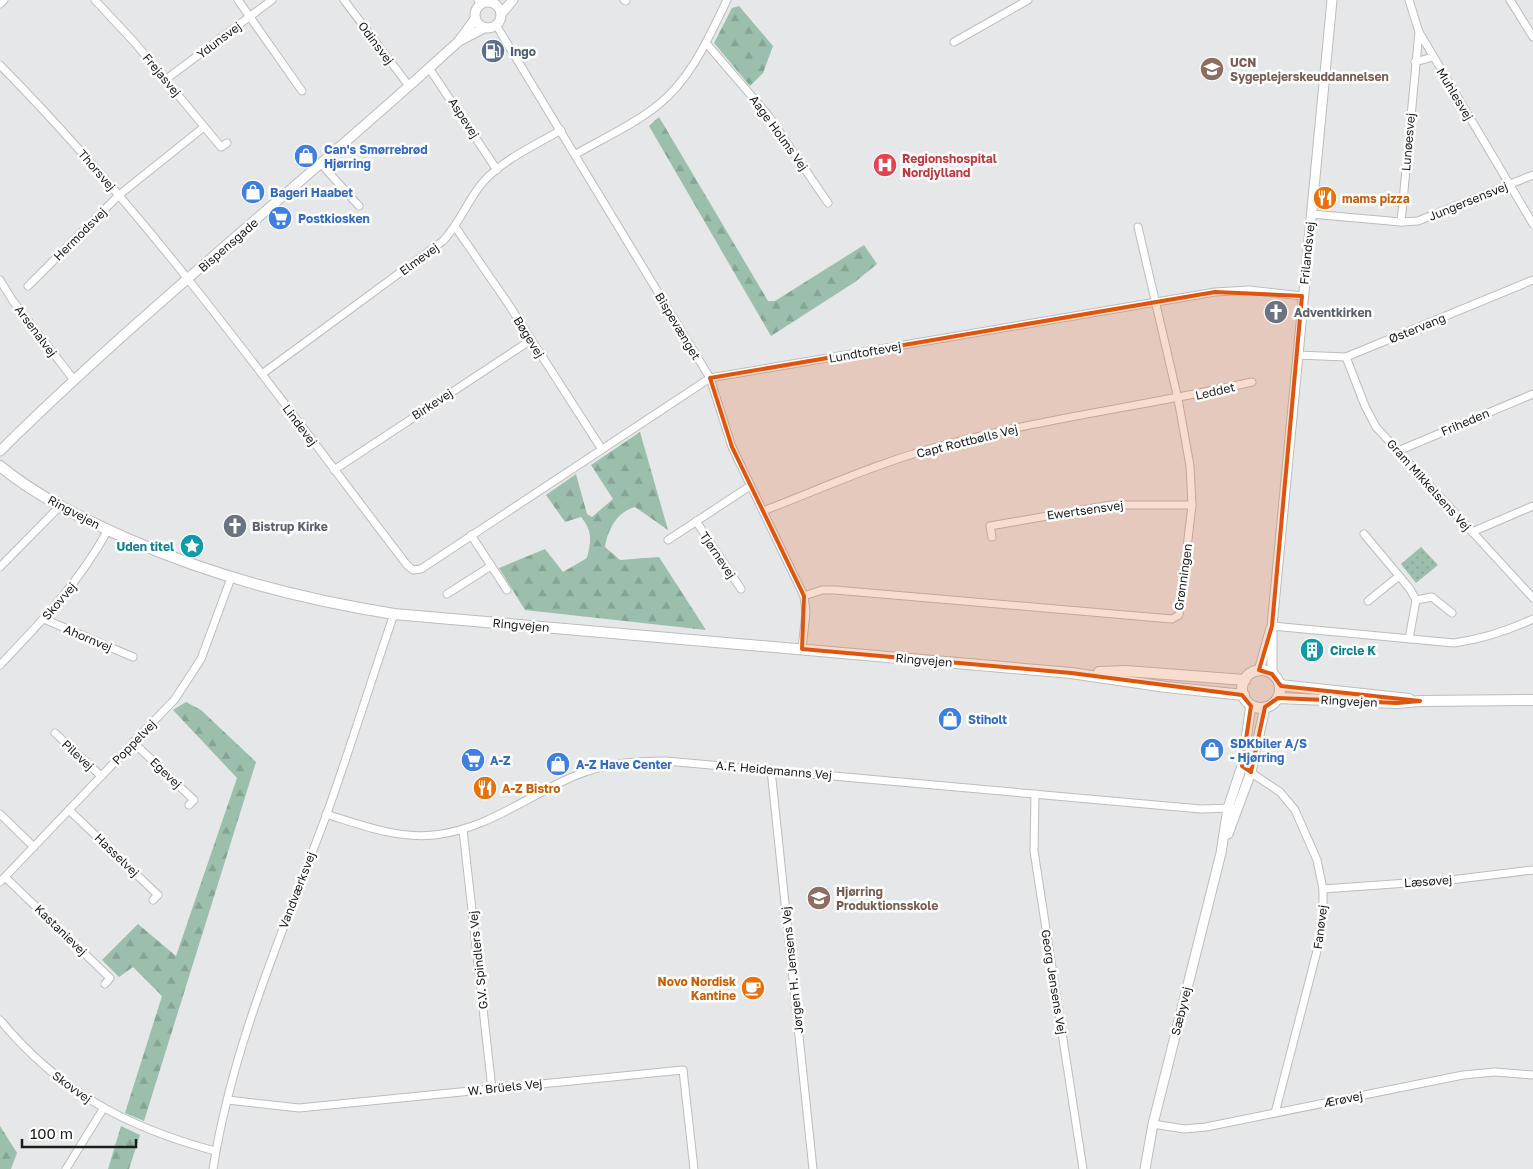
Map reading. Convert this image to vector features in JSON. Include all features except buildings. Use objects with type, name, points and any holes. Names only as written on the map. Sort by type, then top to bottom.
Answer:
[{"type":"main road","name":"Ringvejen","points":[[0,466],[60,506],[108,530],[166,555],[231,578],[297,597],[394,614],[1071,672],[1166,687],[1244,695]]},
{"type":"main road","name":"Ringvejen","points":[[1071,672],[1126,671],[1245,680]]},
{"type":"main road","points":[[1259,671],[1272,674],[1280,685],[1278,698],[1265,707],[1251,705],[1244,695],[1245,680],[1254,672],[1259,671]]},
{"type":"main road","name":"Ringvejen","points":[[1280,685],[1397,696],[1420,701]]},
{"type":"main road","name":"Ringvejen","points":[[1278,698],[1397,704],[1420,701],[1533,700]]},
{"type":"street","points":[[0,4],[4,0]]},
{"type":"street","name":"Frejasvej","points":[[95,0],[221,148],[227,143]]},
{"type":"street","points":[[238,0],[302,91]]},
{"type":"street","name":"Ydunsvej","points":[[165,80],[272,0]]},
{"type":"street","name":"Odinsvej","points":[[344,0],[409,86]]},
{"type":"street","points":[[501,14],[498,6],[493,1],[479,2],[475,10],[475,18],[484,28],[496,25],[501,14],[513,0]]},
{"type":"street","points":[[576,154],[657,106],[675,89],[706,43],[727,0]]},
{"type":"street","points":[[954,42],[1028,0]]},
{"type":"street","name":"Frilandsvej","points":[[1272,674],[1272,626],[1302,296],[1332,0]]},
{"type":"street","name":"Muhlesvej","points":[[1409,0],[1419,32],[1433,58],[1533,224]]},
{"type":"street","points":[[1510,0],[1533,37]]},
{"type":"street","name":"Bispensgade","points":[[0,451],[74,380],[322,165],[459,41],[475,18]]},
{"type":"street","name":"Bispevænget","points":[[496,25],[576,154],[710,378],[732,447],[804,596],[806,612],[802,649]]},
{"type":"street","name":"Bispensgade","points":[[459,41],[484,28]]},
{"type":"street","name":"Lunøesvej","points":[[1401,222],[1419,32]]},
{"type":"street","name":"Aage Holms Vej","points":[[706,43],[768,115],[828,203]]},
{"type":"street","points":[[1415,62],[1433,58]]},
{"type":"street","name":"Thorsvej","points":[[0,65],[73,141],[190,278]]},
{"type":"street","name":"Aspevej","points":[[429,68],[497,170]]},
{"type":"street","name":"Hermodsvej","points":[[28,286],[119,195],[204,127]]},
{"type":"street","name":"Elmevej","points":[[262,374],[443,241],[456,228],[477,190],[497,170],[561,130]]},
{"type":"street","points":[[322,165],[359,206]]},
{"type":"street","name":"Jungersensvej","points":[[1311,214],[1401,222],[1418,221],[1533,175]]},
{"type":"street","name":"Grønningen","points":[[804,596],[822,590],[835,590],[1172,619],[1179,615],[1192,505],[1190,466],[1178,399],[1138,227]]},
{"type":"street","name":"Bøgevej","points":[[456,228],[601,448]]},
{"type":"street","name":"Lindevej","points":[[190,278],[334,470],[413,570]]},
{"type":"street","name":"Arsenalvej","points":[[0,280],[13,301],[74,380]]},
{"type":"street","name":"Østervang","points":[[1297,355],[1346,357],[1533,280]]},
{"type":"street","name":"Lundtoftevej","points":[[413,570],[421,569],[601,448],[710,378],[1215,292],[1250,290],[1302,296]]},
{"type":"street","name":"Birkevej","points":[[334,470],[531,340]]},
{"type":"street","name":"Gram Mikkelsens Vej","points":[[1346,357],[1365,406],[1376,427],[1533,598]]},
{"type":"street","name":"Leddet","points":[[1178,399],[1252,382]]},
{"type":"street","name":"Friheden","points":[[1398,451],[1533,394]]},
{"type":"street","name":"Capt Rottbølls Vej","points":[[763,510],[885,464],[943,445],[1013,429],[1178,399]]},
{"type":"street","name":"Tjørnevej","points":[[668,540],[750,486]]},
{"type":"street","name":"Ewertsensvej","points":[[992,537],[990,526],[1083,508],[1135,504],[1192,505]]},
{"type":"street","points":[[0,567],[60,506]]},
{"type":"street","points":[[1472,532],[1533,506]]},
{"type":"street","name":"Tjørnevej","points":[[696,521],[740,589]]},
{"type":"street","name":"Skovvej","points":[[0,665],[71,588],[108,530]]},
{"type":"street","points":[[1364,534],[1416,600],[1409,638]]},
{"type":"street","points":[[471,535],[507,590]]},
{"type":"street","points":[[447,594],[491,566]]},
{"type":"street","points":[[1368,600],[1399,576]]},
{"type":"street","name":"Poppelvej","points":[[2,880],[174,700],[201,659],[231,578]]},
{"type":"street","points":[[1416,600],[1432,597],[1452,613]]},
{"type":"street","name":"Vandværksvej","points":[[213,1169],[215,1151],[228,1100],[275,947],[326,814],[394,614]]},
{"type":"street","name":"Ahornvej","points":[[44,619],[133,657]]},
{"type":"street","points":[[1272,626],[1454,643],[1481,639],[1504,632],[1533,619]]},
{"type":"street","name":"Frilandsvej","points":[[1259,671],[1272,626]]},
{"type":"street","name":"Sæbyvej","points":[[1145,1169],[1154,1124],[1233,808],[1242,766],[1251,705]]},
{"type":"street","name":"Sæbyvej","points":[[1233,808],[1251,772],[1265,707]]},
{"type":"street","name":"Pilevej","points":[[55,733],[101,776]]},
{"type":"street","name":"Egevej","points":[[134,742],[194,800],[189,805]]},
{"type":"street","name":"A.F. Heidemanns Vej","points":[[326,814],[375,830],[404,835],[433,835],[463,830],[496,818],[576,775],[607,765],[628,761],[666,761],[1201,809],[1233,808]]},
{"type":"street","name":"Fanøvej","points":[[1242,766],[1280,792],[1295,810],[1316,860],[1323,889],[1323,918],[1318,947],[1275,1113]]},
{"type":"street","name":"Jørgen H. Jensens Vej","points":[[771,770],[812,1169]]},
{"type":"street","name":"Georg Jensens Vej","points":[[1035,794],[1034,850],[1083,1169]]},
{"type":"street","name":"Hasselvej","points":[[69,810],[158,895],[153,900]]},
{"type":"street","points":[[0,814],[34,847]]},
{"type":"street","name":"G.V. Spindlers Vej","points":[[463,830],[492,1089]]},
{"type":"street","name":"Læsøvej","points":[[1323,889],[1533,872]]},
{"type":"street","name":"Kastanievej","points":[[2,880],[110,978],[105,984]]},
{"type":"street","name":"Skovvej","points":[[0,1020],[38,1062],[79,1094],[103,1109],[166,1137],[215,1151]]},
{"type":"street","name":"W. Brüels Vej","points":[[228,1100],[299,1108],[683,1070],[694,1169]]},
{"type":"street","name":"Ærøvej","points":[[1154,1124],[1184,1129],[1275,1113],[1464,1075],[1495,1072],[1533,1075]]},
{"type":"street","points":[[66,1169],[103,1109]]},
{"type":"highlighted area","points":[[1215,292],[1302,296],[1272,626],[1259,670],[1272,674],[1281,686],[1420,701],[1397,703],[1278,698],[1265,707],[1251,772],[1242,766],[1251,706],[1242,695],[1071,673],[802,649],[804,596],[732,447],[710,378]]},
{"type":"green space","points":[[739,6],[773,46],[763,73],[750,86],[714,43],[732,8]]},
{"type":"green space","points":[[659,117],[768,301],[775,301],[864,245],[877,264],[855,282],[771,336],[649,126]]},
{"type":"green space","points":[[640,432],[668,530],[635,507],[623,513],[614,522],[608,534],[605,547],[620,560],[659,557],[706,630],[525,610],[499,568],[545,549],[563,572],[587,558],[590,536],[585,522],[581,517],[565,522],[546,495],[576,474],[587,514],[592,517],[613,499],[591,465]]},
{"type":"green space","points":[[1421,547],[1438,565],[1416,583],[1401,564]]},
{"type":"green space","points":[[186,702],[201,710],[256,762],[144,1121],[125,1113],[162,996],[133,967],[119,977],[102,960],[138,924],[176,956],[237,778],[173,710]]},
{"type":"green space","points":[[0,1126],[17,1153],[11,1169],[0,1169]]},
{"type":"green space","points":[[121,1126],[140,1135],[129,1169],[108,1169]]},
{"type":"place","name":"Ingo","points":[[493,51]]},
{"type":"place","name":"UCN Sygeplejerskeuddannelsen","points":[[1212,69]]},
{"type":"place","name":"Can's Smørrebrød Hjørring","points":[[306,156]]},
{"type":"place","name":"Regionshospital Nordjylland","points":[[885,165]]},
{"type":"place","name":"Bageri Haabet","points":[[253,192]]},
{"type":"place","name":"mams pizza","points":[[1325,198]]},
{"type":"place","name":"Postkiosken","points":[[280,218]]},
{"type":"place","name":"Adventkirken","points":[[1276,312]]},
{"type":"place","name":"Bistrup Kirke","points":[[235,526]]},
{"type":"place","name":"Uden titel","points":[[192,546]]},
{"type":"place","name":"Circle K","points":[[1312,650]]},
{"type":"place","name":"Stiholt","points":[[950,719]]},
{"type":"place","name":"SDKbiler A/S - Hjørring","points":[[1212,750]]},
{"type":"place","name":"A-Z","points":[[473,760]]},
{"type":"place","name":"A-Z Have Center","points":[[558,764]]},
{"type":"place","name":"A-Z Bistro","points":[[485,788]]},
{"type":"place","name":"Hjørring Produktionsskole","points":[[819,898]]},
{"type":"place","name":"Novo Nordisk Kantine","points":[[753,988]]}]
